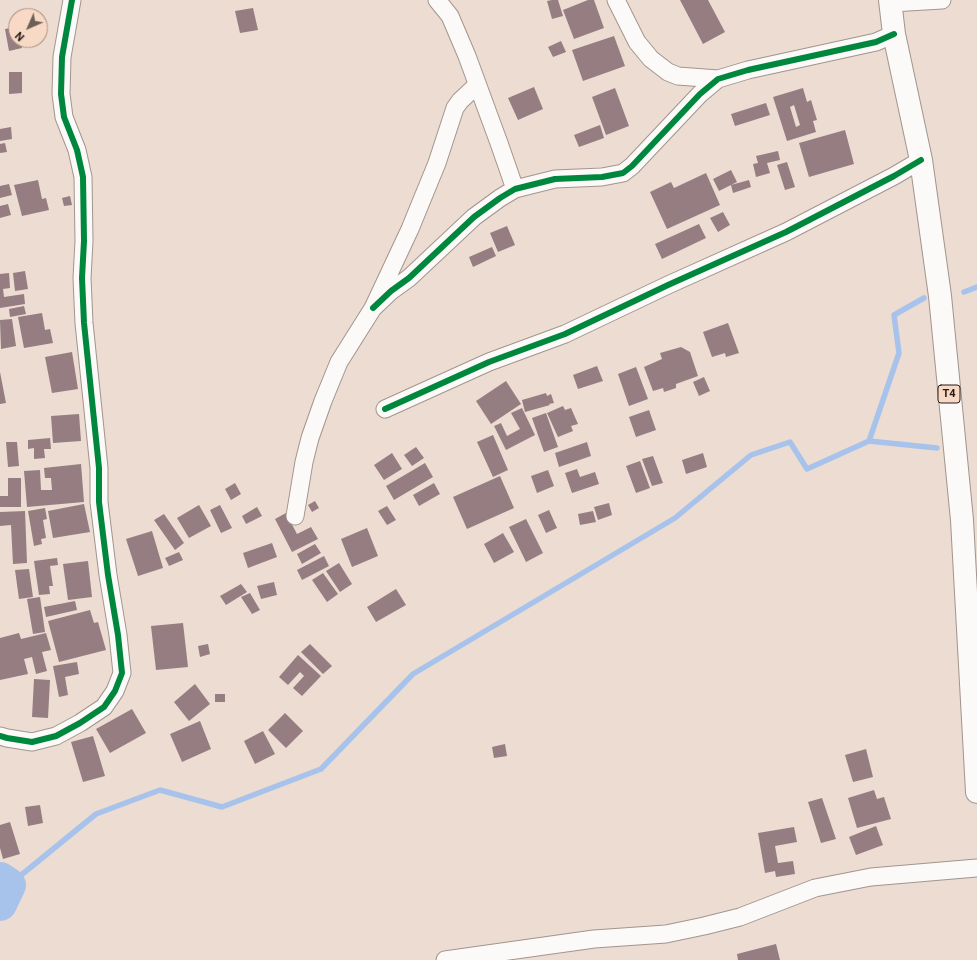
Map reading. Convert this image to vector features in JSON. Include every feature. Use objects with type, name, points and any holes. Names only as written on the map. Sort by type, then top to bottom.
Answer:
[{"type":"highway","name":"T4","points":[[891,2],[894,34],[921,160],[940,296],[962,520],[977,792]]},
{"type":"street","points":[[0,736],[32,742],[56,736],[80,723],[104,707],[115,691],[122,673],[99,502],[99,468],[84,323],[82,278],[84,241],[83,177],[77,150],[64,117],[61,94],[62,57],[72,0]]},
{"type":"street","points":[[437,0],[450,16],[467,56],[515,189]]},
{"type":"street","points":[[616,0],[637,42],[644,51],[668,72],[678,76],[718,79],[748,70],[876,42],[894,34]]},
{"type":"street","points":[[891,2],[942,0]]},
{"type":"street","points":[[372,308],[391,291],[409,278],[433,254],[474,218],[500,198],[515,189],[555,179],[602,177],[623,173],[632,166],[700,94],[718,79]]},
{"type":"street","points":[[295,516],[304,462],[310,438],[339,362],[372,308],[410,229],[437,163],[455,108],[477,85]]},
{"type":"street","points":[[385,409],[489,362],[565,334],[779,235],[894,176],[921,160]]},
{"type":"street","points":[[445,960],[470,958],[594,939],[666,934],[740,917],[815,888],[871,877],[977,868]]},
{"type":"building","points":[[558,0],[563,16],[552,19],[547,1]]},
{"type":"building","points":[[588,0],[594,0],[604,28],[574,39],[563,10]]},
{"type":"building","points":[[680,0],[708,0],[725,32],[703,44]]},
{"type":"building","points":[[253,8],[258,30],[240,33],[235,11]]},
{"type":"building","points":[[8,28],[8,46],[5,29]]},
{"type":"building","points":[[614,36],[625,66],[583,81],[572,50]]},
{"type":"building","points":[[561,41],[566,52],[553,57],[548,47]]},
{"type":"building","points":[[8,48],[22,48],[9,51]]},
{"type":"building","points":[[9,72],[22,72],[22,93],[9,94]]},
{"type":"building","points":[[534,87],[543,109],[518,120],[508,98]]},
{"type":"building","points":[[615,88],[629,126],[606,135],[592,97]]},
{"type":"building","points":[[803,88],[807,102],[811,100],[817,120],[813,121],[816,132],[787,141],[773,97]],"holes":[[[794,105],[800,125],[796,127],[790,107]]]},
{"type":"building","points":[[766,103],[770,115],[735,126],[731,114]]},
{"type":"building","points":[[600,125],[604,138],[579,147],[574,135]]},
{"type":"building","points":[[11,127],[12,139],[0,141],[0,129]]},
{"type":"building","points":[[845,130],[854,164],[809,177],[799,143]]},
{"type":"building","points":[[5,143],[7,152],[0,153],[0,144]]},
{"type":"building","points":[[778,151],[780,160],[767,163],[770,173],[756,177],[753,164],[758,163],[756,156]]},
{"type":"building","points":[[787,162],[795,187],[785,190],[777,165]]},
{"type":"building","points":[[731,170],[737,182],[719,191],[713,179]]},
{"type":"building","points":[[706,173],[720,205],[667,229],[650,192],[671,182],[674,188]]},
{"type":"building","points":[[38,180],[42,199],[46,198],[49,210],[22,216],[14,185]]},
{"type":"building","points":[[749,180],[751,187],[733,193],[731,185]]},
{"type":"building","points":[[9,184],[12,195],[0,198],[0,186]]},
{"type":"building","points":[[70,196],[72,205],[64,206],[62,198]]},
{"type":"building","points":[[8,204],[11,215],[0,218],[0,206]]},
{"type":"building","points":[[723,212],[730,225],[718,232],[710,218]]},
{"type":"building","points":[[699,224],[706,238],[662,259],[655,244]]},
{"type":"building","points":[[507,226],[515,245],[498,252],[490,233]]},
{"type":"building","points":[[492,247],[496,256],[473,267],[469,257]]},
{"type":"building","points":[[25,271],[28,289],[15,291],[13,273]]},
{"type":"building","points":[[9,273],[10,288],[3,289],[4,297],[24,294],[25,304],[0,308],[0,274]]},
{"type":"building","points":[[24,306],[26,314],[10,317],[9,309]]},
{"type":"building","points":[[42,313],[45,330],[50,329],[53,343],[24,348],[18,317]]},
{"type":"building","points":[[12,319],[16,346],[1,349],[0,320]]},
{"type":"building","points":[[728,323],[739,353],[726,357],[725,353],[712,357],[703,332]]},
{"type":"building","points":[[681,347],[690,352],[698,376],[676,384],[676,388],[664,392],[663,388],[653,391],[644,367],[662,359],[660,353]]},
{"type":"building","points":[[72,352],[78,389],[52,393],[45,357]]},
{"type":"building","points":[[597,366],[603,381],[578,389],[573,375]]},
{"type":"building","points":[[636,367],[648,399],[629,406],[618,374]]},
{"type":"building","points":[[0,372],[6,403],[0,404]]},
{"type":"building","points":[[704,377],[710,391],[699,396],[693,382]]},
{"type":"building","points":[[506,381],[521,404],[491,424],[476,401]]},
{"type":"building","points":[[546,393],[547,396],[551,394],[554,403],[525,412],[522,400]]},
{"type":"building","points":[[563,406],[565,410],[571,408],[578,424],[571,426],[573,431],[558,437],[547,413]]},
{"type":"building","points":[[522,408],[535,435],[506,450],[494,426],[501,423],[507,436],[520,429],[511,413]]},
{"type":"building","points":[[649,410],[656,430],[636,437],[629,417]]},
{"type":"building","points":[[546,413],[558,447],[544,452],[532,418]]},
{"type":"building","points":[[79,414],[81,441],[53,443],[51,416]]},
{"type":"building","points":[[493,435],[508,470],[493,477],[477,442]]},
{"type":"building","points":[[50,438],[51,449],[44,449],[45,458],[34,459],[34,448],[28,449],[28,440]]},
{"type":"building","points":[[6,442],[17,442],[19,466],[8,467]]},
{"type":"building","points":[[587,442],[591,456],[559,467],[555,453]]},
{"type":"building","points":[[416,447],[424,458],[412,466],[404,455]]},
{"type":"building","points":[[392,453],[402,469],[384,480],[374,465]]},
{"type":"building","points":[[703,453],[707,467],[686,474],[682,460]]},
{"type":"building","points":[[653,456],[663,483],[652,486],[642,459]]},
{"type":"building","points":[[640,461],[650,488],[636,493],[626,466]]},
{"type":"building","points":[[425,463],[433,477],[394,500],[386,486]]},
{"type":"building","points":[[81,464],[84,502],[27,507],[24,471],[40,470],[41,490],[52,490],[51,478],[45,478],[44,468]]},
{"type":"building","points":[[577,469],[580,477],[595,472],[599,484],[572,493],[565,473]]},
{"type":"building","points":[[548,470],[554,486],[537,493],[531,476]]},
{"type":"building","points":[[500,476],[514,508],[467,529],[453,497]]},
{"type":"building","points":[[8,478],[21,478],[21,507],[0,507],[0,496],[8,496]]},
{"type":"building","points":[[235,483],[241,494],[231,500],[225,489]]},
{"type":"building","points":[[434,483],[440,494],[419,506],[413,495]]},
{"type":"building","points":[[315,501],[319,508],[312,512],[308,505]]},
{"type":"building","points":[[609,503],[612,515],[598,520],[594,507]]},
{"type":"building","points":[[84,504],[90,532],[53,538],[48,511]]},
{"type":"building","points":[[199,505],[211,526],[189,538],[177,518]]},
{"type":"building","points":[[220,505],[232,528],[221,533],[210,510]]},
{"type":"building","points":[[387,506],[396,520],[387,525],[378,511]]},
{"type":"building","points":[[257,507],[262,516],[246,524],[242,516]]},
{"type":"building","points":[[45,508],[47,519],[43,520],[46,538],[41,539],[42,544],[34,546],[28,511]]},
{"type":"building","points":[[549,510],[557,528],[546,533],[538,515]]},
{"type":"building","points":[[25,511],[27,563],[13,564],[11,525],[0,526],[0,512]]},
{"type":"building","points":[[593,511],[596,522],[580,525],[578,514]]},
{"type":"building","points":[[286,513],[297,534],[311,527],[318,539],[292,552],[275,519]]},
{"type":"building","points":[[164,514],[184,543],[175,550],[154,520]]},
{"type":"building","points":[[526,519],[543,553],[526,562],[509,527]]},
{"type":"building","points":[[367,528],[378,556],[352,567],[341,539]]},
{"type":"building","points":[[152,531],[163,568],[138,576],[126,539]]},
{"type":"building","points":[[503,533],[514,552],[494,563],[484,544]]},
{"type":"building","points":[[272,543],[277,557],[248,568],[243,553]]},
{"type":"building","points":[[315,544],[321,553],[302,564],[297,554]]},
{"type":"building","points":[[179,552],[183,560],[169,566],[165,558]]},
{"type":"building","points":[[324,556],[329,566],[302,580],[297,570]]},
{"type":"building","points":[[57,558],[58,565],[50,566],[53,586],[49,586],[50,594],[39,595],[34,561]]},
{"type":"building","points":[[88,561],[92,597],[68,600],[63,564]]},
{"type":"building","points":[[339,563],[352,584],[340,592],[326,571]]},
{"type":"building","points":[[29,569],[33,597],[19,599],[15,570]]},
{"type":"building","points":[[323,573],[338,594],[327,602],[312,580]]},
{"type":"building","points":[[274,582],[277,595],[261,599],[257,586]]},
{"type":"building","points":[[241,584],[247,592],[226,605],[220,596]]},
{"type":"building","points":[[396,589],[406,605],[376,622],[367,607]]},
{"type":"building","points":[[250,593],[260,610],[252,614],[241,597]]},
{"type":"building","points":[[40,597],[45,632],[33,634],[27,599]]},
{"type":"building","points":[[75,601],[77,610],[46,617],[44,607]]},
{"type":"building","points":[[90,610],[94,623],[98,622],[106,650],[59,662],[48,621]]},
{"type":"building","points":[[183,623],[188,667],[156,670],[151,626]]},
{"type":"building","points":[[19,633],[21,639],[46,633],[51,650],[42,652],[47,671],[36,674],[32,657],[24,659],[28,674],[0,680],[0,638]]},
{"type":"building","points":[[208,644],[210,654],[200,657],[198,646]]},
{"type":"building","points":[[310,644],[332,666],[323,674],[301,652]]},
{"type":"building","points":[[298,655],[321,676],[302,696],[293,688],[304,676],[300,672],[288,685],[279,677]]},
{"type":"building","points":[[77,662],[79,674],[65,677],[68,695],[59,697],[53,666]]},
{"type":"building","points":[[34,679],[50,680],[48,718],[32,717]]},
{"type":"building","points":[[195,684],[210,704],[189,721],[174,702]]},
{"type":"building","points":[[215,694],[225,694],[225,702],[215,702]]},
{"type":"building","points":[[132,709],[146,733],[110,753],[96,729]]},
{"type":"building","points":[[285,713],[303,731],[286,748],[268,730]]},
{"type":"building","points":[[200,721],[211,749],[182,762],[170,734]]},
{"type":"building","points":[[263,731],[275,754],[255,764],[244,741]]},
{"type":"building","points":[[93,736],[105,776],[83,782],[71,742]]},
{"type":"building","points":[[505,744],[507,756],[494,758],[492,747]]},
{"type":"building","points":[[866,749],[873,777],[853,782],[845,755]]},
{"type":"building","points":[[874,790],[877,799],[884,797],[891,819],[857,828],[848,798]]},
{"type":"building","points":[[822,798],[836,839],[821,843],[808,802]]},
{"type":"building","points":[[40,805],[43,823],[28,826],[25,807]]},
{"type":"building","points":[[10,822],[20,854],[3,859],[0,848],[0,825]]},
{"type":"building","points":[[876,826],[883,845],[856,855],[849,837]]},
{"type":"building","points":[[794,827],[797,842],[775,846],[778,863],[793,861],[795,874],[776,877],[775,871],[765,873],[758,833]]},
{"type":"building","points":[[776,944],[780,960],[738,960],[737,954]]},
{"type":"waterway","points":[[964,292],[977,287]]},
{"type":"waterway","points":[[869,441],[899,353],[894,315],[924,298]]},
{"type":"waterway","points":[[9,885],[96,814],[160,790],[222,807],[321,769],[413,674],[675,518],[751,455],[790,442],[807,469],[869,441],[937,448]]},
{"type":"waterway","points":[[0,879],[9,885],[0,904]]},
{"type":"cycle path","points":[[0,736],[32,742],[56,736],[80,723],[104,707],[115,691],[122,673],[99,502],[99,468],[84,323],[82,278],[84,241],[83,177],[77,150],[64,117],[61,94],[62,57],[72,0]]},
{"type":"cycle path","points":[[373,308],[391,291],[409,278],[474,217],[515,189],[555,179],[602,177],[623,173],[632,166],[700,94],[718,79],[748,70],[876,42],[894,34]]},
{"type":"cycle path","points":[[385,409],[489,362],[565,334],[668,285],[786,232],[894,176],[921,160]]}]
